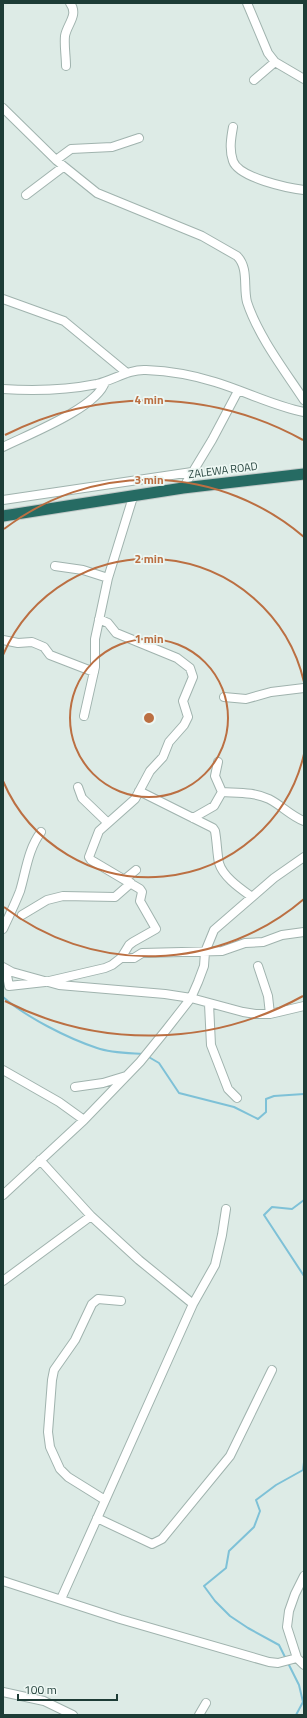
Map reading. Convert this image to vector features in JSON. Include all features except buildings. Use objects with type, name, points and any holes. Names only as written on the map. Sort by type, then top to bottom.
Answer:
[{"type":"highway","name":"ZALEWA ROAD","points":[[3,516],[133,497],[183,488],[304,474]]},
{"type":"street","points":[[66,66],[66,31],[74,14],[70,3]]},
{"type":"street","points":[[247,3],[268,53],[275,62],[304,79]]},
{"type":"street","points":[[254,80],[275,62]]},
{"type":"street","points":[[3,108],[63,167],[97,193],[202,236],[237,256],[241,260],[244,268],[247,302],[254,319],[304,400]]},
{"type":"street","points":[[233,127],[230,144],[233,163],[238,169],[275,184],[304,190]]},
{"type":"street","points":[[56,160],[71,149],[112,147],[139,138]]},
{"type":"street","points":[[26,195],[63,167]]},
{"type":"street","points":[[3,299],[64,321],[127,373]]},
{"type":"street","points":[[3,389],[62,388],[105,382],[127,373],[144,370],[164,371],[191,375],[215,382],[277,405],[304,412]]},
{"type":"street","points":[[3,447],[50,425],[70,413],[98,394],[103,388],[105,382]]},
{"type":"street","points":[[183,488],[215,434],[238,391]]},
{"type":"street","points":[[3,500],[192,472]]},
{"type":"street","points":[[84,716],[94,672],[95,639],[108,578],[133,497]]},
{"type":"street","points":[[55,566],[83,570],[108,578]]},
{"type":"street","points":[[99,619],[108,624],[116,633],[177,658],[190,668],[193,677],[183,701],[188,717],[184,725],[169,742],[163,757],[150,771],[131,803],[102,828],[98,834],[89,859],[140,889],[142,892],[140,901],[156,929],[129,945],[121,958],[105,968],[45,982],[8,986],[5,968],[45,982],[59,985],[165,994],[191,998],[208,1004],[243,1012],[270,1014],[304,1006]]},
{"type":"street","points":[[3,640],[36,644],[44,647],[50,655],[94,672]]},
{"type":"street","points":[[224,698],[246,699],[272,692],[304,688]]},
{"type":"street","points":[[218,762],[215,776],[222,792]]},
{"type":"street","points":[[78,787],[82,798],[108,823]]},
{"type":"street","points":[[139,790],[213,828],[215,832],[219,864],[227,876],[252,897]]},
{"type":"street","points":[[193,818],[214,806],[222,792]]},
{"type":"street","points":[[222,792],[255,794],[270,800],[304,821]]},
{"type":"street","points":[[3,929],[19,893],[30,850],[41,832]]},
{"type":"street","points":[[3,1195],[84,1120],[127,1076],[166,1030],[191,998],[204,966],[205,952],[214,930],[274,878],[304,857]]},
{"type":"street","points":[[22,915],[47,900],[63,896],[115,897],[136,870]]},
{"type":"street","points":[[121,958],[134,958],[142,953],[229,950],[245,943],[263,942],[282,935],[304,932]]},
{"type":"street","points":[[258,966],[268,996],[270,1014]]},
{"type":"street","points":[[208,1004],[211,1045],[228,1089],[237,1098]]},
{"type":"street","points":[[3,1070],[59,1102],[84,1120]]},
{"type":"street","points":[[75,1087],[103,1083],[127,1076]]},
{"type":"street","points":[[40,1160],[91,1216],[139,1260],[193,1304]]},
{"type":"street","points":[[61,1599],[193,1304],[214,1265],[222,1235],[226,1209]]},
{"type":"street","points":[[3,1281],[91,1216]]},
{"type":"street","points":[[105,1500],[68,1477],[60,1469],[50,1447],[48,1432],[52,1380],[57,1364],[75,1340],[92,1304],[98,1299],[121,1301]]},
{"type":"street","points":[[97,1518],[152,1544],[162,1539],[230,1456],[272,1370]]},
{"type":"street","points":[[304,1576],[294,1594],[289,1611],[287,1627],[297,1658],[304,1665]]},
{"type":"street","points":[[3,1581],[120,1619],[269,1662],[278,1663],[297,1658]]},
{"type":"street","points":[[3,1692],[44,1701],[66,1710],[73,1715]]},
{"type":"street","points":[[199,1715],[206,1703]]},
{"type":"waterway","points":[[3,997],[12,1005],[35,1019],[60,1033],[85,1044],[108,1051],[143,1054]]},
{"type":"waterway","points":[[147,1056],[159,1063],[179,1093],[234,1107],[258,1119],[266,1112],[266,1099],[274,1096],[304,1094]]},
{"type":"waterway","points":[[304,1200],[292,1209],[272,1207],[264,1215],[304,1276]]},
{"type":"waterway","points":[[286,1659],[279,1645],[230,1616],[215,1601],[204,1586],[226,1568],[229,1551],[254,1527],[260,1511],[256,1500],[276,1485],[303,1470],[304,1462]]},
{"type":"waterway","points":[[288,1663],[299,1685],[303,1702],[296,1715]]}]
